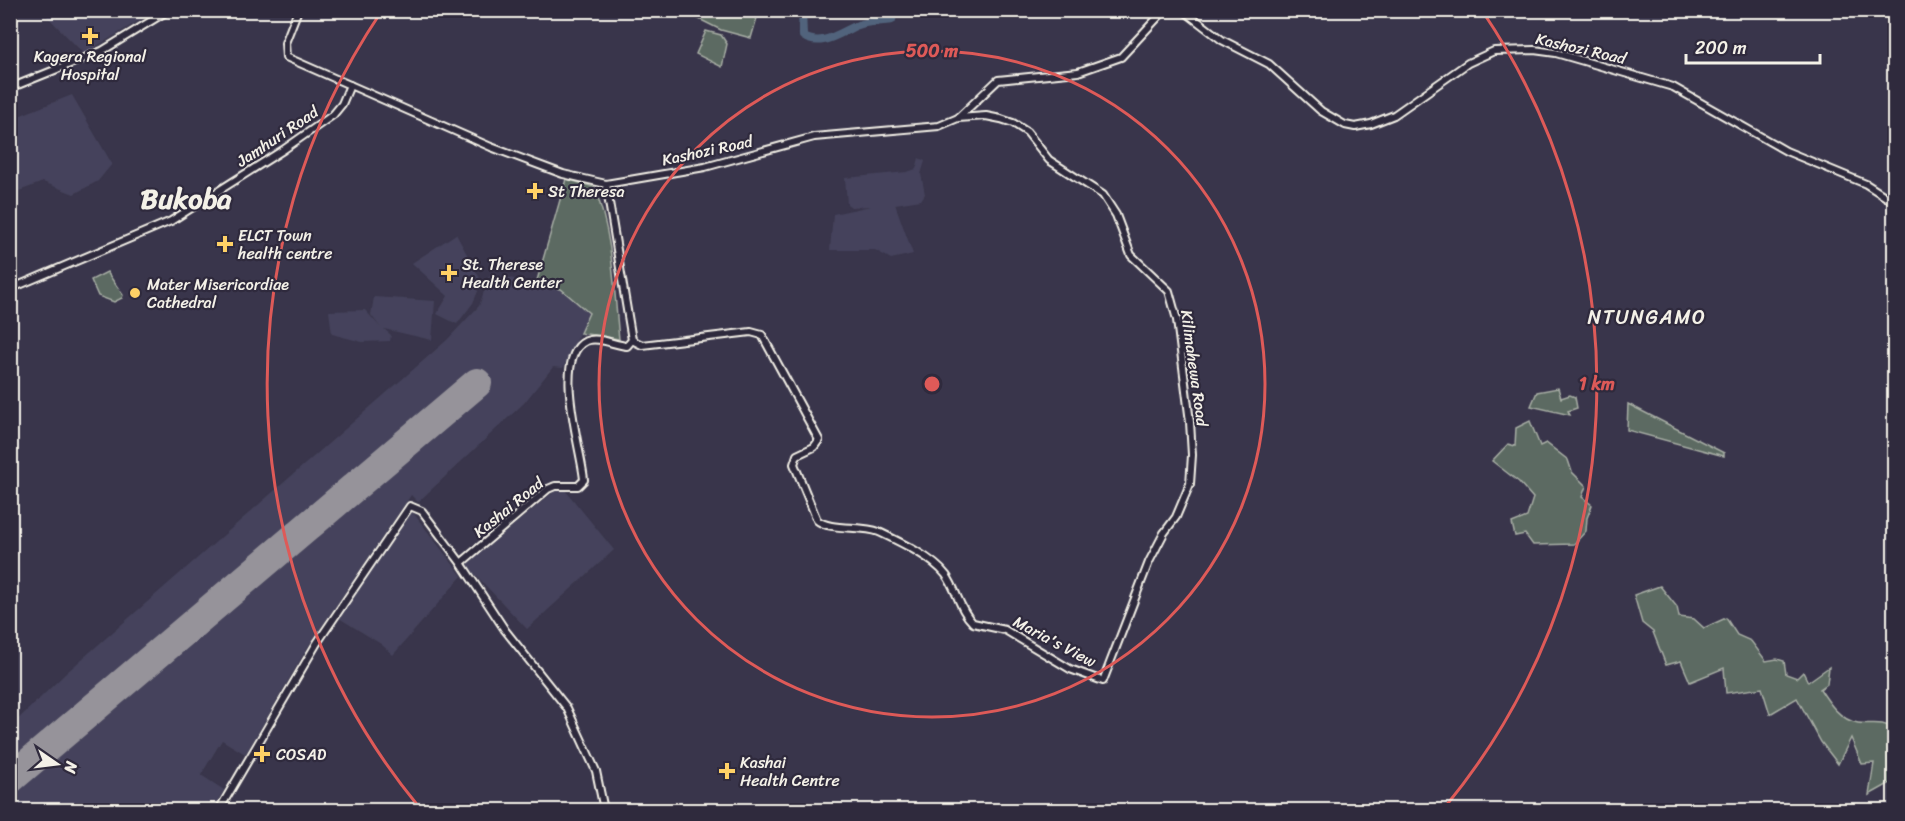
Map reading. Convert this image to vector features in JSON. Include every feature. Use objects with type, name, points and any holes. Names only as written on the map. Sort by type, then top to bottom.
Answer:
[{"type":"street","points":[[10,88],[102,51],[169,10]]},
{"type":"street","name":"Kashozi Road","points":[[298,10],[285,43],[286,57],[523,159],[563,174],[606,184],[705,167],[814,137],[939,126],[958,118],[998,80],[1078,72],[1121,57],[1167,10]]},
{"type":"street","name":"Kashozi Road","points":[[1183,10],[1222,40],[1269,64],[1321,111],[1345,125],[1356,127],[1371,124],[1394,115],[1468,63],[1494,51],[1534,50],[1673,87],[1786,151],[1866,184],[1894,202]]},
{"type":"street","name":"Jamhuri Road","points":[[10,289],[109,249],[183,214],[333,115],[342,104],[350,85]]},
{"type":"street","name":"Kilimahewa Road","points":[[958,118],[986,116],[1020,126],[1028,132],[1049,160],[1096,189],[1110,204],[1131,255],[1169,291],[1178,332],[1192,455],[1188,493],[1149,562],[1103,681]]},
{"type":"street","points":[[606,184],[632,340]]},
{"type":"street","name":"Maria's View","points":[[632,340],[642,345],[751,332],[762,335],[819,440],[814,447],[797,455],[794,464],[800,484],[820,524],[860,527],[880,532],[921,556],[946,575],[960,607],[973,623],[1005,630],[1070,669],[1103,681]]},
{"type":"street","name":"Kashai Road","points":[[461,562],[548,489],[581,483],[583,473],[570,389],[572,363],[579,347],[586,341],[602,341],[627,346],[632,340]]},
{"type":"street","points":[[219,810],[317,643],[410,506],[422,511],[461,562],[505,630],[567,708],[596,771],[604,810]]},
{"type":"shaded area","name":"Kagera Regional Hospital","points":[[42,11],[155,11],[84,54]]},
{"type":"shaded area","points":[[72,95],[112,164],[98,181],[74,194],[43,182],[11,194],[11,119]]},
{"type":"shaded area","points":[[919,158],[925,161],[921,174],[925,194],[921,200],[895,204],[913,254],[891,259],[875,250],[830,250],[833,214],[871,206],[851,207],[847,204],[845,178],[907,172],[916,169]]},
{"type":"shaded area","name":"St. Therese Health Center","points":[[456,234],[482,282],[473,303],[457,324],[437,314],[448,296],[412,263]]},
{"type":"shaded area","points":[[490,274],[561,289],[590,313],[563,368],[553,367],[524,403],[418,502],[411,495],[307,648],[245,754],[222,740],[201,775],[224,790],[212,810],[11,810],[10,727],[66,673],[447,340],[479,306]]},
{"type":"shaded area","points":[[374,297],[435,301],[432,340],[384,329],[391,335],[390,341],[362,342],[332,334],[329,311],[365,310],[381,328],[371,315]]},
{"type":"shaded area","points":[[556,490],[565,490],[614,550],[527,629],[466,565]]},
{"type":"shaded area","points":[[411,510],[462,576],[393,655],[381,644],[339,618]]},
{"type":"green space","points":[[697,10],[759,11],[751,38],[721,30],[697,18]]},
{"type":"green space","points":[[706,31],[721,35],[727,44],[722,67],[696,54]]},
{"type":"green space","points":[[566,179],[594,187],[600,205],[612,262],[619,339],[580,333],[589,313],[561,289],[536,284]]},
{"type":"green space","points":[[107,272],[123,295],[114,302],[98,296],[91,280]]},
{"type":"green space","points":[[1558,388],[1561,398],[1570,395],[1575,397],[1577,408],[1568,411],[1570,415],[1531,406],[1537,392]]},
{"type":"green space","points":[[1628,404],[1724,453],[1724,456],[1627,430]]},
{"type":"green space","points":[[1530,421],[1540,446],[1546,443],[1568,460],[1572,472],[1586,486],[1582,497],[1592,505],[1587,518],[1586,531],[1574,544],[1533,545],[1525,534],[1515,536],[1512,523],[1527,517],[1533,498],[1519,482],[1492,461],[1508,444],[1515,446],[1516,428]]},
{"type":"green space","points":[[1660,586],[1677,607],[1679,617],[1694,619],[1704,628],[1726,618],[1737,635],[1751,641],[1766,661],[1777,659],[1784,661],[1786,674],[1797,678],[1803,672],[1808,682],[1829,667],[1827,684],[1820,689],[1836,710],[1846,718],[1858,723],[1881,724],[1894,729],[1894,781],[1869,795],[1874,763],[1862,764],[1851,738],[1838,764],[1821,742],[1797,698],[1770,714],[1762,688],[1726,693],[1724,668],[1690,682],[1681,661],[1666,665],[1653,632],[1642,623],[1634,595]]},
{"type":"waterway","points":[[802,10],[803,36],[817,41],[831,38],[862,24],[892,20],[894,10]]},
{"type":"runway","points":[[10,779],[477,383]]},
{"type":"place","name":"Kagera Regional Hospital","points":[[90,36]]},
{"type":"place","name":"St Theresa","points":[[535,191]]},
{"type":"place","name":"ELCT Town health centre","points":[[225,244]]},
{"type":"place","name":"St. Therese Health Center","points":[[449,273]]},
{"type":"place","name":"Mater Misericordiae Cathedral","points":[[135,293]]},
{"type":"place","name":"COSAD","points":[[262,754]]},
{"type":"place","name":"Kashai Health Centre","points":[[727,771]]},
{"type":"district","name":"Bukoba","points":[[186,198]]},
{"type":"district","name":"NTUNGAMO","points":[[1647,317]]}]
